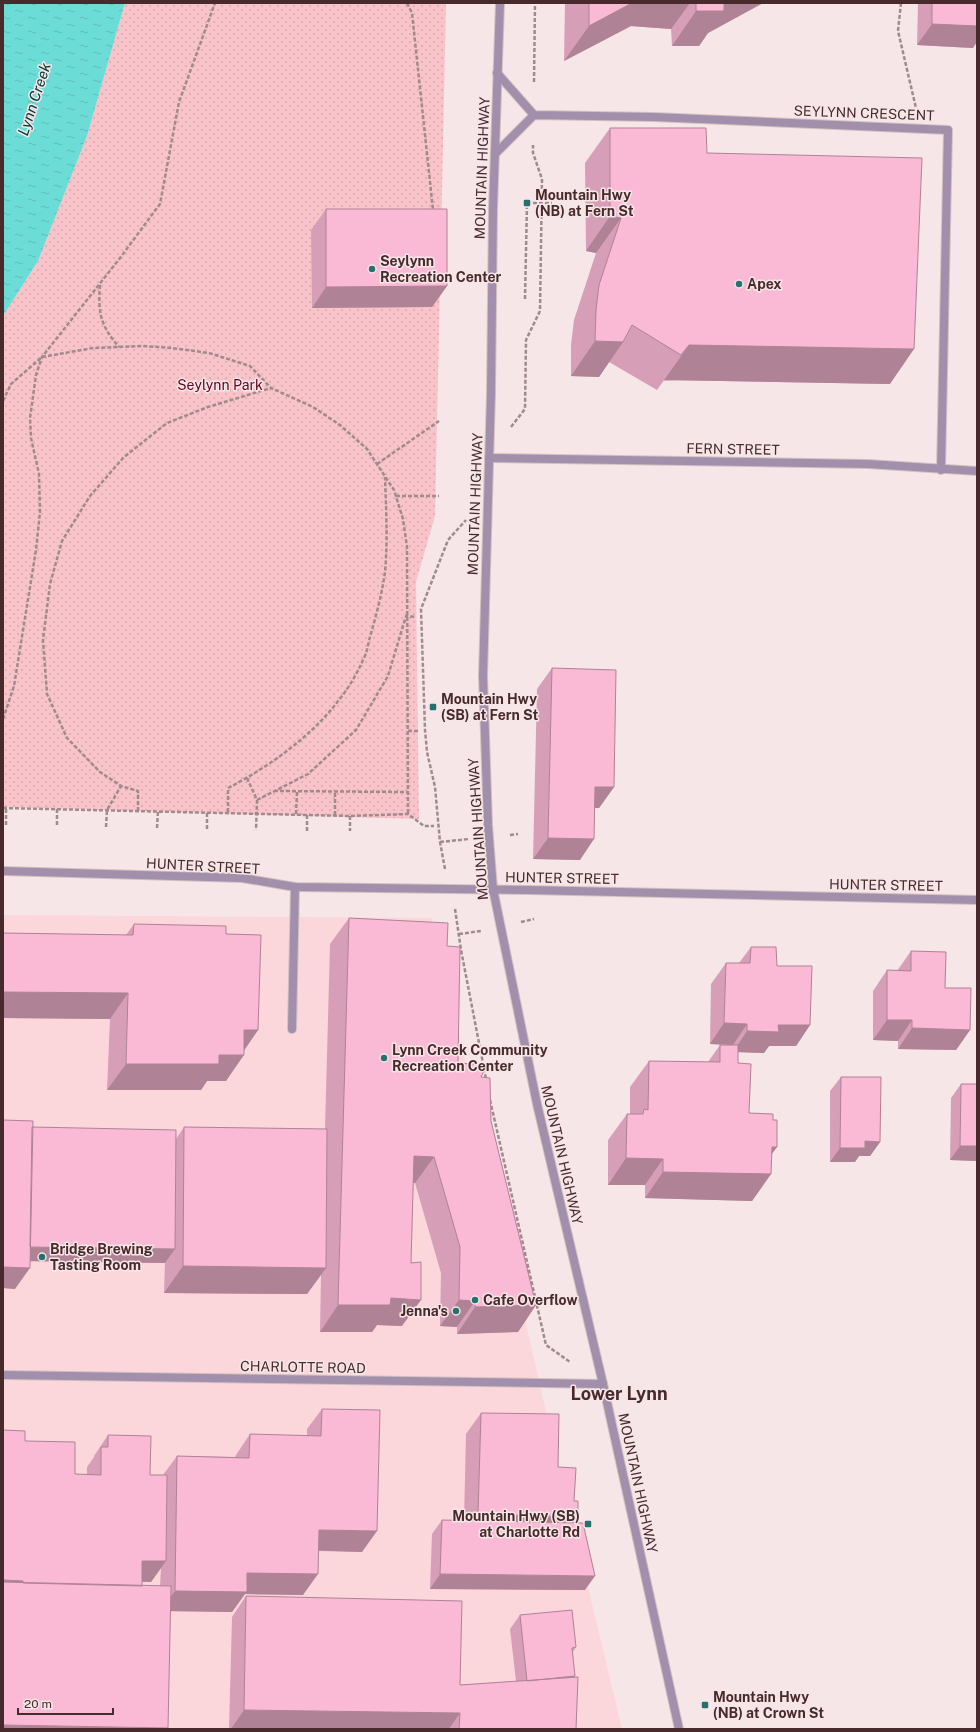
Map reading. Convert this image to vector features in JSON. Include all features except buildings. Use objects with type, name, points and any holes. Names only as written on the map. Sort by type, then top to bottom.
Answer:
[{"type":"street","name":"MOUNTAIN HIGHWAY","points":[[500,3],[483,676],[488,826],[493,889],[537,1104],[603,1384],[679,1729]]},
{"type":"street","points":[[495,154],[534,115],[498,73]]},
{"type":"street","name":"SEYLYNN CRESCENT","points":[[534,115],[654,117],[948,130],[942,470]]},
{"type":"street","name":"FERN STREET","points":[[489,458],[868,464],[977,472]]},
{"type":"street","name":"HUNTER STREET","points":[[3,871],[242,878],[295,887],[493,889],[977,900]]},
{"type":"street","points":[[292,1029],[295,887]]},
{"type":"street","name":"CHARLOTTE ROAD","points":[[3,1375],[603,1384]]},
{"type":"path","points":[[3,401],[11,384],[42,357],[100,284],[160,204],[179,102],[215,3]]},
{"type":"path","points":[[407,3],[412,13],[432,210]]},
{"type":"path","points":[[534,74],[536,3]]},
{"type":"path","points":[[901,3],[898,31],[916,104],[916,129]]},
{"type":"path","points":[[489,458],[525,409],[526,340],[540,311],[542,180],[533,153],[534,138]]},
{"type":"path","points":[[525,299],[527,203],[552,203]]},
{"type":"path","points":[[100,284],[100,314],[110,336],[119,347]]},
{"type":"path","points":[[42,357],[93,348],[119,347],[172,348],[209,353],[250,366],[271,388],[313,407],[340,425],[366,449],[394,490],[403,518],[407,547],[406,616],[408,814]]},
{"type":"path","points":[[3,719],[14,686],[36,550],[40,512],[39,474],[30,418],[36,375],[42,357]]},
{"type":"path","points":[[138,811],[138,791],[121,786],[100,772],[67,738],[47,694],[44,640],[50,584],[62,541],[90,496],[124,456],[167,423],[208,407],[271,388]]},
{"type":"path","points":[[377,464],[439,421]]},
{"type":"path","points":[[228,812],[228,788],[247,778],[300,741],[339,700],[363,660],[377,613],[385,572],[385,476]]},
{"type":"path","points":[[396,496],[439,496]]},
{"type":"path","points":[[442,854],[435,787],[427,752],[425,730],[421,610],[448,540],[488,496]]},
{"type":"path","points":[[406,616],[416,617]]},
{"type":"path","points":[[257,800],[308,774],[356,730],[388,676],[406,616]]},
{"type":"path","points":[[408,731],[420,731]]},
{"type":"path","points":[[247,778],[257,800],[256,830]]},
{"type":"path","points":[[106,827],[107,810],[121,786]]},
{"type":"path","points":[[273,791],[408,792]]},
{"type":"path","points":[[296,814],[297,792]]},
{"type":"path","points":[[335,792],[335,815]]},
{"type":"path","points":[[6,825],[5,808],[350,816],[408,814],[424,826],[434,826]]},
{"type":"path","points":[[57,809],[57,826]]},
{"type":"path","points":[[157,828],[158,811]]},
{"type":"path","points":[[207,812],[207,829]]},
{"type":"path","points":[[307,814],[307,831]]},
{"type":"path","points":[[350,816],[350,831]]},
{"type":"path","points":[[440,842],[458,840]]},
{"type":"path","points":[[457,916],[487,1084]]},
{"type":"path","points":[[459,934],[473,932]]},
{"type":"path","points":[[490,1099],[546,1345]]},
{"type":"shaded area","points":[[3,915],[432,918],[555,1450],[622,1729],[3,1729]]},
{"type":"green space","name":"Seylynn Park","points":[[125,3],[446,3],[435,516],[416,582],[419,819],[3,807],[3,316],[38,261],[87,136]]},
{"type":"water","name":"Lynn Creek","points":[[3,3],[125,3],[87,136],[38,261],[3,316]]},
{"type":"place","name":"Mountain Hwy (NB) at Fern St","points":[[527,203]]},
{"type":"place","name":"Seylynn Recreation Center","points":[[372,269]]},
{"type":"place","name":"Apex","points":[[739,284]]},
{"type":"place","name":"Mountain Hwy (SB) at Fern St","points":[[433,707]]},
{"type":"place","name":"Lynn Creek Community Recreation Center","points":[[384,1058]]},
{"type":"place","name":"Bridge Brewing Tasting Room","points":[[42,1257]]},
{"type":"place","name":"Cafe Overflow","points":[[475,1300]]},
{"type":"place","name":"Jenna's","points":[[456,1311]]},
{"type":"place","name":"Mountain Hwy (SB) at Charlotte Rd","points":[[588,1524]]},
{"type":"place","name":"Mountain Hwy (NB) at Crown St","points":[[705,1705]]},
{"type":"district","name":"Lower Lynn","points":[[619,1393]]}]
